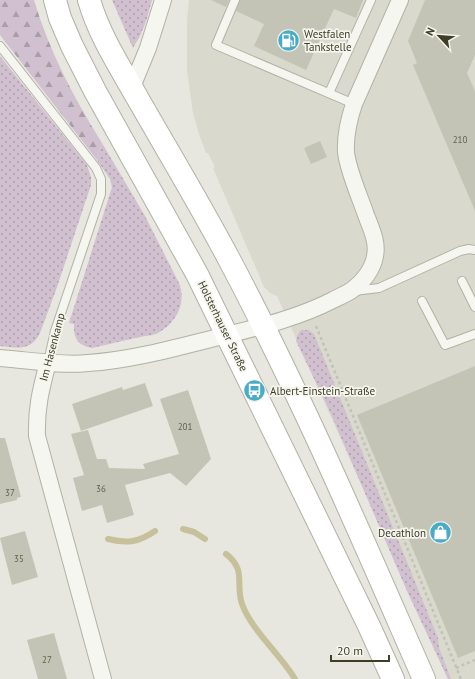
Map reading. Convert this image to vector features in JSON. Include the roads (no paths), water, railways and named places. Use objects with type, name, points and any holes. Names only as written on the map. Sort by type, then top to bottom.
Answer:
[{"type":"main road","name":"Holsterhauser Straße","points":[[55,0],[60,18],[82,65],[194,269],[370,626],[393,679]]},
{"type":"main road","points":[[89,0],[94,18],[111,54],[132,87],[229,260],[263,326],[335,476],[424,679]]},
{"type":"street","points":[[132,87],[148,48],[163,0]]},
{"type":"street","points":[[0,358],[69,364],[87,364],[123,359],[263,326],[310,311],[351,291],[369,272],[374,261],[376,250],[374,234],[354,182],[346,154],[348,131],[354,104],[400,0]]},
{"type":"street","name":"Im Hasenkamp","points":[[48,362],[38,401],[36,418],[37,436],[103,679]]},
{"type":"lane","points":[[235,0],[216,45],[354,104]]},
{"type":"lane","points":[[330,93],[371,0]]},
{"type":"lane","name":"Im Hasenkamp","points":[[0,46],[96,168],[101,179],[101,194],[55,331],[48,362]]},
{"type":"lane","points":[[351,291],[378,288],[460,251],[469,249],[475,250]]},
{"type":"lane","points":[[462,281],[475,307]]},
{"type":"lane","points":[[422,301],[445,345],[475,334]]},
{"type":"waterway","points":[[183,529],[194,532],[205,539]]},
{"type":"waterway","points":[[108,539],[127,542],[133,541],[144,538],[155,531]]},
{"type":"waterway","points":[[226,554],[236,566],[239,578],[240,597],[252,624],[295,679]]},
{"type":"place","name":"Westfalen Tankstelle","points":[[288,40]]},
{"type":"place","name":"Albert-Einstein-Straße","points":[[255,391]]},
{"type":"place","name":"Decathlon","points":[[441,533]]}]
